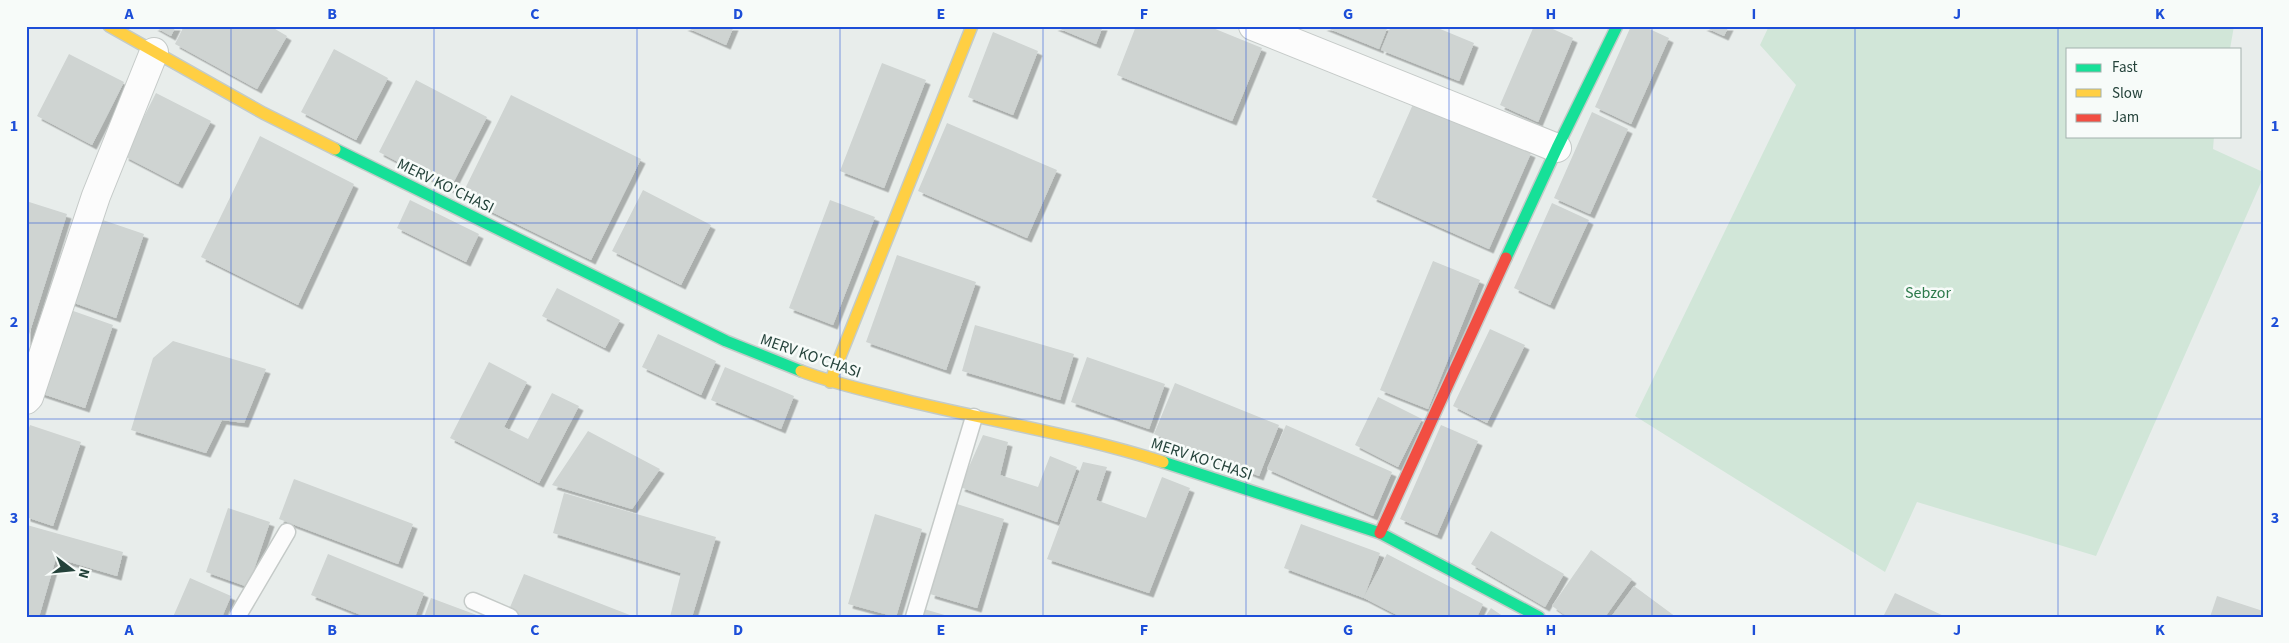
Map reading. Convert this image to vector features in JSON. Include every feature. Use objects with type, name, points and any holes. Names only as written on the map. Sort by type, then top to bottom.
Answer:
[{"type":"street","name":"MERV KO'CHASI","points":[[110,26],[263,113],[726,341],[830,382],[974,417],[1113,446],[1380,533],[1539,617]]},
{"type":"street","points":[[830,382],[972,26]]},
{"type":"street","points":[[1253,26],[1557,148]]},
{"type":"street","points":[[1380,533],[1557,148],[1617,26]]},
{"type":"street","points":[[26,400],[29,397],[96,196],[154,52]]},
{"type":"lane","points":[[914,617],[974,417]]},
{"type":"lane","points":[[237,617],[287,532]]},
{"type":"lane","points":[[473,601],[510,617]]},
{"type":"green space","name":"Sebzor","points":[[1769,26],[2234,26],[2230,48],[2066,48],[2066,138],[2214,138],[2213,149],[2263,172],[2263,178],[2096,556],[1917,502],[1885,572],[1635,416],[1796,85],[1760,45]]},
{"type":"building","points":[[153,26],[176,26],[171,36]]},
{"type":"building","points":[[184,26],[270,26],[287,36],[257,89],[175,44]]},
{"type":"building","points":[[683,26],[734,26],[726,45]]},
{"type":"building","points":[[1053,26],[1103,26],[1096,44]]},
{"type":"building","points":[[1136,26],[1208,26],[1262,48],[1232,121],[1117,75]]},
{"type":"building","points":[[1322,26],[1388,26],[1379,49]]},
{"type":"building","points":[[1391,26],[1433,26],[1474,43],[1459,81],[1381,50]]},
{"type":"building","points":[[1534,26],[1546,26],[1573,38],[1538,122],[1500,105]]},
{"type":"building","points":[[1631,26],[1643,26],[1669,38],[1631,124],[1595,107]]},
{"type":"building","points":[[1702,26],[1729,26],[1724,36]]},
{"type":"building","points":[[993,32],[1038,51],[1013,115],[968,97]]},
{"type":"building","points":[[334,49],[388,78],[356,140],[301,112]]},
{"type":"building","points":[[69,54],[124,82],[92,145],[37,116]]},
{"type":"building","points":[[882,63],[926,80],[884,188],[840,171]]},
{"type":"building","points":[[416,80],[487,117],[450,189],[379,152]]},
{"type":"building","points":[[156,93],[211,121],[178,184],[124,156]]},
{"type":"building","points":[[511,95],[641,159],[591,260],[461,197]]},
{"type":"building","points":[[1414,102],[1531,153],[1489,249],[1372,197]]},
{"type":"building","points":[[1592,112],[1628,129],[1590,214],[1554,198]]},
{"type":"building","points":[[947,123],[1057,170],[1027,238],[918,191]]},
{"type":"building","points":[[260,136],[354,184],[298,305],[201,257]]},
{"type":"building","points":[[643,190],[711,225],[681,285],[612,251]]},
{"type":"building","points":[[410,200],[479,234],[466,262],[397,228]]},
{"type":"building","points":[[830,200],[875,217],[833,325],[789,308]]},
{"type":"building","points":[[26,201],[67,214],[27,341],[26,341]]},
{"type":"building","points":[[1552,203],[1589,220],[1550,305],[1514,288]]},
{"type":"building","points":[[94,217],[144,234],[116,318],[66,300]]},
{"type":"building","points":[[897,255],[976,282],[946,370],[866,342]]},
{"type":"building","points":[[1433,261],[1480,280],[1428,409],[1380,390]]},
{"type":"building","points":[[557,288],[620,320],[605,348],[542,316]]},
{"type":"building","points":[[62,307],[113,325],[85,408],[34,391]]},
{"type":"building","points":[[975,325],[1074,354],[1060,400],[962,371]]},
{"type":"building","points":[[1490,329],[1525,345],[1487,423],[1453,406]]},
{"type":"building","points":[[658,334],[716,361],[701,395],[642,367]]},
{"type":"building","points":[[173,341],[266,369],[244,423],[222,420],[206,453],[131,430],[153,358]]},
{"type":"building","points":[[1087,357],[1165,384],[1149,429],[1071,402]]},
{"type":"building","points":[[489,362],[527,382],[504,427],[528,439],[552,393],[579,406],[539,483],[450,438]]},
{"type":"building","points":[[725,367],[794,396],[781,429],[711,400]]},
{"type":"building","points":[[1175,383],[1279,425],[1259,476],[1154,434]]},
{"type":"building","points":[[1378,397],[1422,419],[1398,467],[1355,445]]},
{"type":"building","points":[[30,425],[81,442],[53,526],[26,517],[26,436]]},
{"type":"building","points":[[1286,425],[1392,472],[1373,516],[1267,469]]},
{"type":"building","points":[[1441,425],[1478,441],[1437,535],[1400,519]]},
{"type":"building","points":[[588,431],[660,469],[632,509],[552,485]]},
{"type":"building","points":[[983,435],[1008,442],[1000,475],[1038,487],[1050,456],[1077,467],[1057,522],[960,487]]},
{"type":"building","points":[[1083,462],[1107,467],[1096,500],[1146,518],[1162,477],[1190,488],[1149,593],[1047,559]]},
{"type":"building","points":[[294,479],[413,524],[398,564],[279,519]]},
{"type":"building","points":[[564,493],[716,537],[692,617],[670,617],[681,573],[553,533]]},
{"type":"building","points":[[957,504],[1004,519],[977,608],[930,594]]},
{"type":"building","points":[[228,508],[270,522],[248,587],[206,572]]},
{"type":"building","points":[[875,514],[922,529],[896,617],[848,604]]},
{"type":"building","points":[[1301,524],[1380,553],[1364,597],[1387,554],[1483,604],[1477,617],[1401,617],[1364,598],[1284,568]]},
{"type":"building","points":[[27,525],[123,552],[117,576],[56,558],[39,617],[26,614]]},
{"type":"building","points":[[1491,531],[1564,574],[1545,607],[1471,564]]},
{"type":"building","points":[[1591,550],[1632,579],[1605,617],[1568,617],[1552,606]]},
{"type":"building","points":[[328,554],[424,593],[415,617],[366,617],[311,595]]},
{"type":"building","points":[[524,574],[635,617],[520,617],[508,612]]},
{"type":"building","points":[[190,578],[231,596],[222,617],[173,617]]},
{"type":"building","points":[[1634,586],[1676,617],[1611,617]]},
{"type":"building","points":[[1895,593],[1946,617],[1883,617]]},
{"type":"building","points":[[2217,596],[2263,611],[2263,617],[2210,617]]},
{"type":"building","points":[[431,598],[482,617],[424,617]]},
{"type":"building","points":[[1491,608],[1504,617],[1485,617]]},
{"type":"building","points":[[924,609],[948,616],[948,617],[922,617]]},
{"type":"traffic: fast","points":[[1506,258],[1617,26]]},
{"type":"traffic: fast","points":[[335,149],[726,341],[801,371]]},
{"type":"traffic: fast","points":[[1163,462],[1380,533],[1539,617]]},
{"type":"traffic: slow","points":[[109,26],[263,113],[335,149]]},
{"type":"traffic: slow","points":[[830,382],[972,26]]},
{"type":"traffic: slow","points":[[801,371],[827,380],[936,408],[1067,436],[1163,462]]},
{"type":"traffic: jam","points":[[1380,533],[1506,258]]}]
